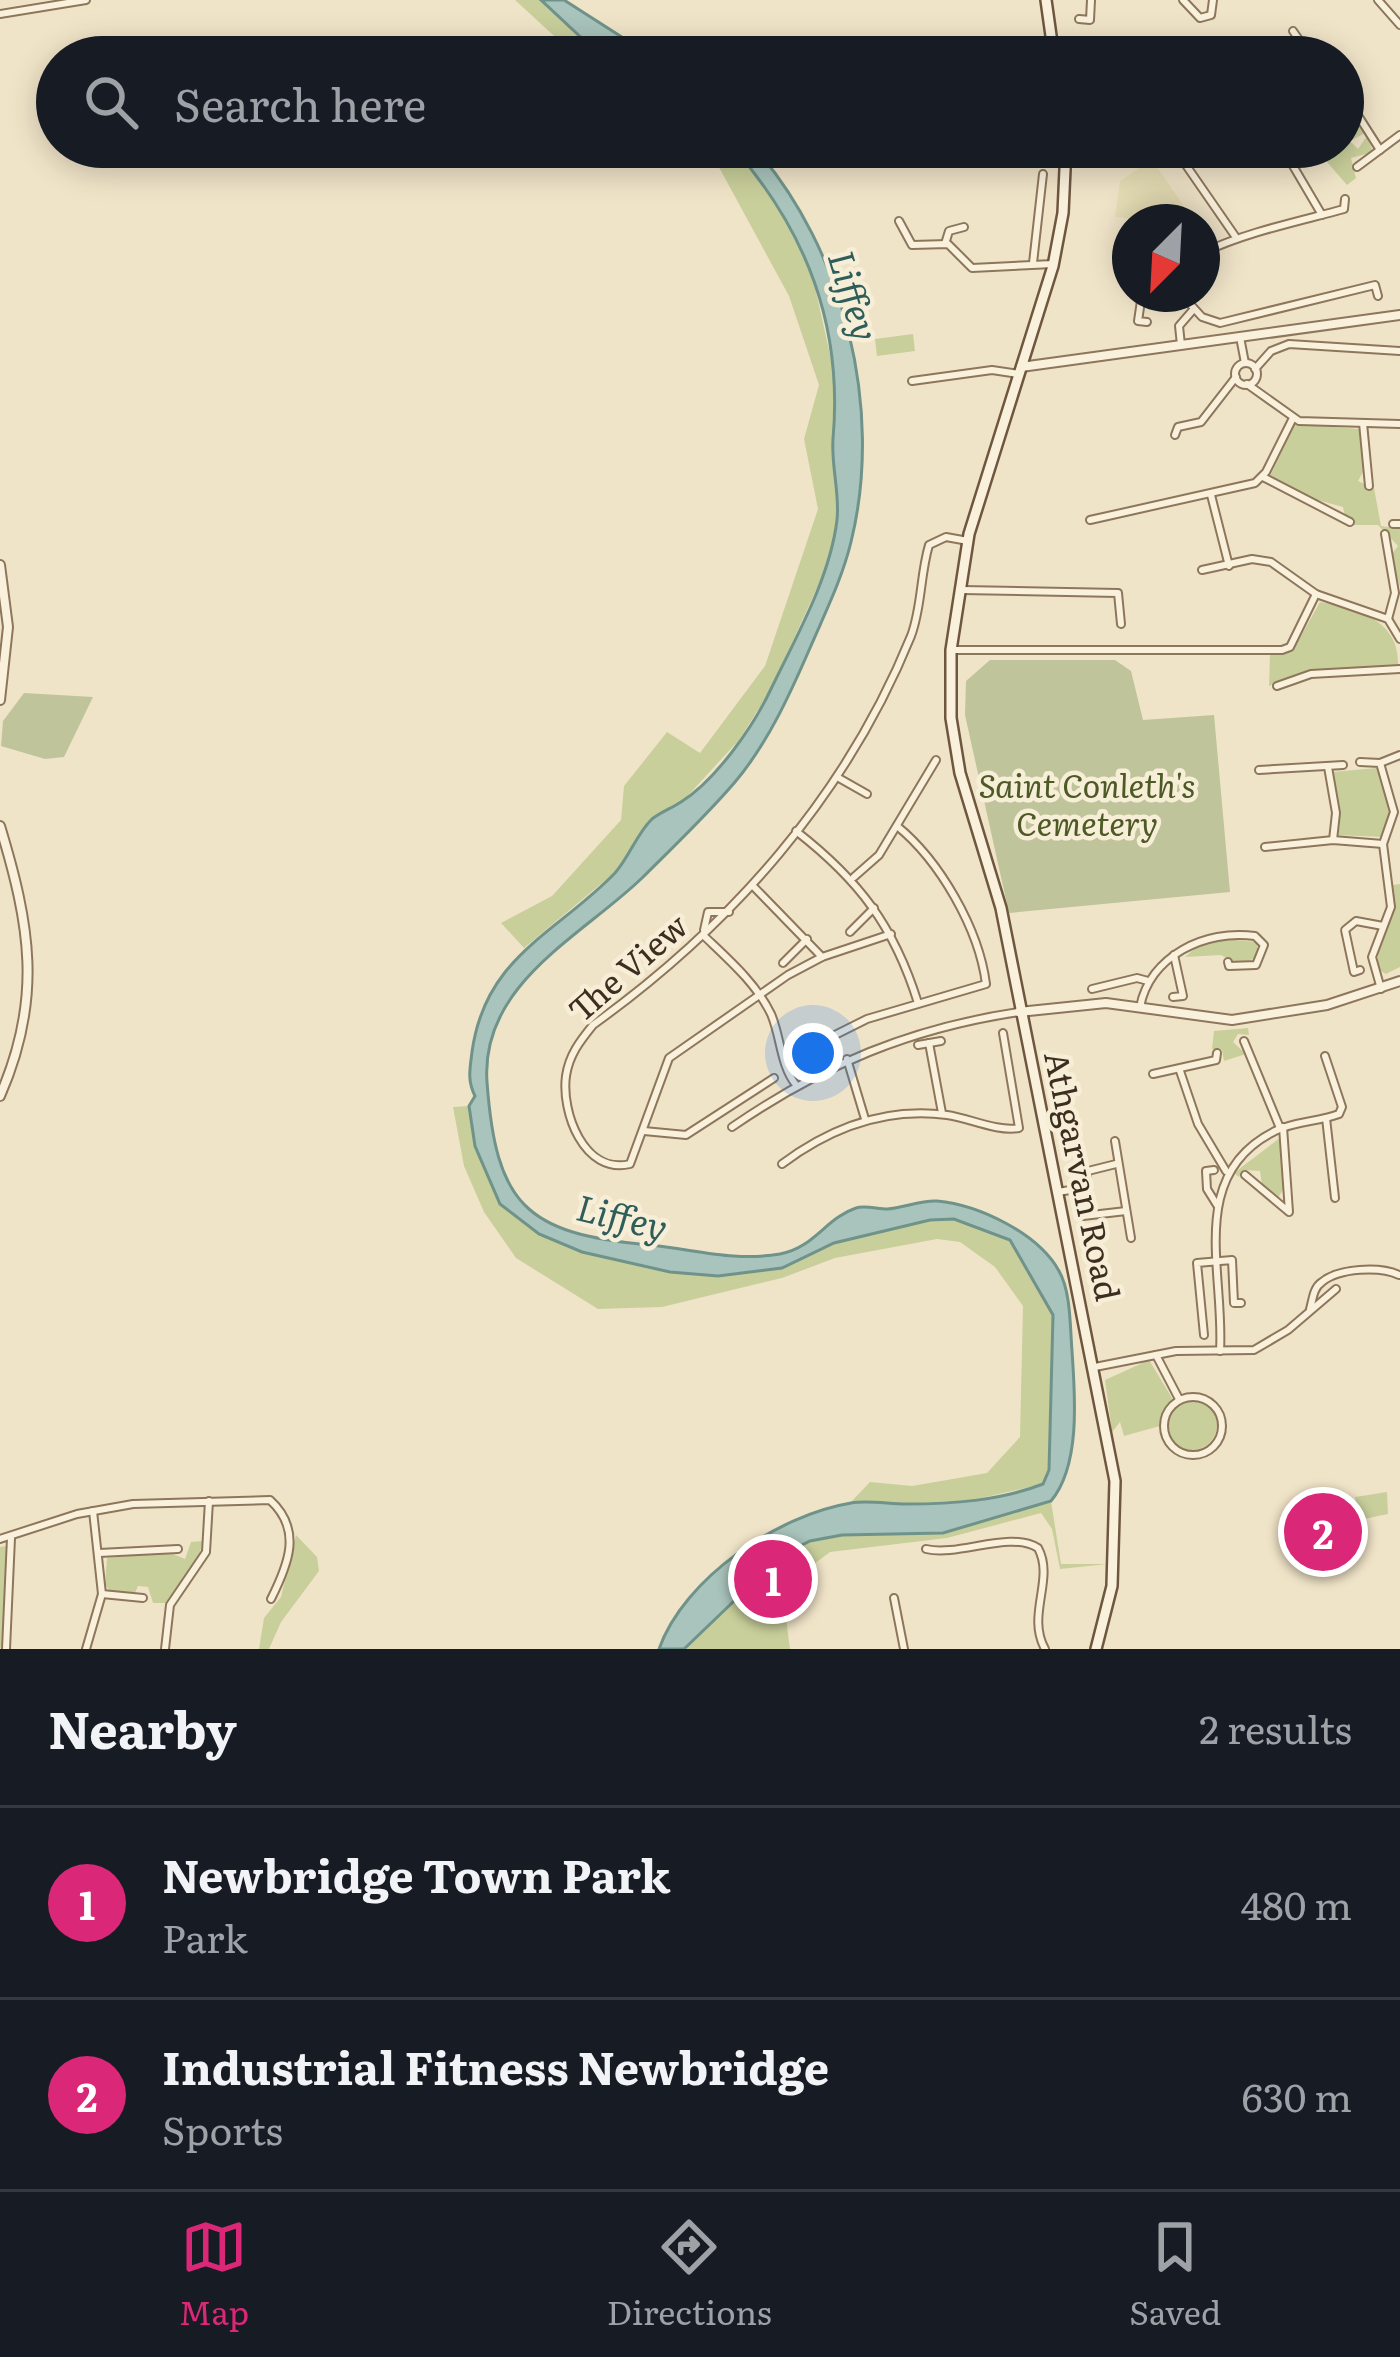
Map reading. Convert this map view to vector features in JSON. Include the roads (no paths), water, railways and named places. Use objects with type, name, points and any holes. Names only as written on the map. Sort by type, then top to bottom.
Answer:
[{"type":"main road","points":[[1046,0],[1051,36]]},
{"type":"main road","name":"Athgarvan Road","points":[[1064,168],[1053,264],[968,541],[952,650],[951,718],[960,773],[1001,908],[1095,1367],[1118,1517],[1112,1586],[1096,1649]]},
{"type":"street","points":[[0,14],[86,0]]},
{"type":"street","points":[[1079,20],[1090,20],[1091,0]]},
{"type":"street","points":[[1183,0],[1200,18],[1211,15],[1214,0]]},
{"type":"street","points":[[1378,0],[1400,25]]},
{"type":"street","points":[[1294,31],[1297,36]]},
{"type":"street","points":[[1364,124],[1380,150]]},
{"type":"street","points":[[1364,158],[1400,135]]},
{"type":"street","points":[[1188,168],[1235,236]]},
{"type":"street","points":[[1294,168],[1322,215]]},
{"type":"street","points":[[1033,263],[1043,174]]},
{"type":"street","points":[[1220,244],[1347,208],[1345,199]]},
{"type":"street","points":[[899,221],[912,245],[946,244],[972,268],[1053,264]]},
{"type":"street","points":[[946,244],[949,231],[964,227]]},
{"type":"street","points":[[1197,312],[1220,323],[1375,285],[1378,296]]},
{"type":"street","points":[[1139,312],[1138,322],[1147,322]]},
{"type":"street","points":[[1180,345],[1179,326],[1191,312]]},
{"type":"street","points":[[912,381],[1020,371],[1400,315]]},
{"type":"street","points":[[1175,427],[1202,422],[1236,377],[1245,363],[1240,337]]},
{"type":"street","points":[[1247,384],[1256,379],[1256,369],[1271,351],[1289,344],[1365,352],[1398,349],[1398,337]]},
{"type":"street","points":[[1245,363],[1256,369]]},
{"type":"street","points":[[1236,377],[1293,418],[1317,425],[1400,424]]},
{"type":"street","points":[[1263,477],[1293,418]]},
{"type":"street","points":[[1363,423],[1364,477],[1369,486]]},
{"type":"street","points":[[1090,520],[1107,522],[1263,477],[1339,510],[1350,522]]},
{"type":"street","points":[[1211,495],[1229,566]]},
{"type":"street","points":[[1385,534],[1397,592],[1388,619]]},
{"type":"street","name":"The View","points":[[644,1131],[629,1164],[610,1164],[592,1155],[574,1130],[566,1074],[576,1046],[593,1025],[729,912],[796,831],[837,777],[910,636],[929,545],[946,537],[968,541]]},
{"type":"street","points":[[1388,549],[1398,548]]},
{"type":"street","points":[[1202,571],[1270,562],[1316,594],[1388,619],[1400,640]]},
{"type":"street","points":[[0,565],[8,627],[0,700]]},
{"type":"street","points":[[958,590],[1118,593],[1121,624]]},
{"type":"street","points":[[952,650],[1290,647],[1316,594]]},
{"type":"street","points":[[1277,686],[1311,674],[1400,669]]},
{"type":"street","points":[[1311,674],[1312,686]]},
{"type":"street","points":[[1360,762],[1380,763],[1400,755]]},
{"type":"street","points":[[854,877],[879,855],[930,778],[936,760]]},
{"type":"street","points":[[1380,763],[1397,818],[1383,844],[1391,907],[1372,957],[1382,989]]},
{"type":"street","points":[[1259,770],[1343,765]]},
{"type":"street","points":[[1328,767],[1336,813],[1333,840]]},
{"type":"street","points":[[837,777],[867,794]]},
{"type":"street","points":[[0,826],[30,947],[16,1047],[0,1096]]},
{"type":"street","points":[[823,1041],[918,1003],[986,984],[963,916],[914,842],[897,826]]},
{"type":"street","points":[[796,831],[854,877],[891,934],[918,1003]]},
{"type":"street","points":[[1265,848],[1333,840],[1383,844]]},
{"type":"street","points":[[1388,878],[1400,877]]},
{"type":"street","points":[[753,886],[822,957]]},
{"type":"street","points":[[850,932],[874,908]]},
{"type":"street","points":[[729,912],[705,915],[704,935],[759,994],[796,1085]]},
{"type":"street","points":[[1360,970],[1354,972],[1345,930],[1356,921],[1383,926]]},
{"type":"street","points":[[774,1078],[686,1135],[644,1131],[664,1063],[759,994],[822,957],[891,934]]},
{"type":"street","points":[[1141,1007],[1148,981],[1174,955],[1228,935],[1255,936],[1264,945],[1256,964],[1229,966],[1228,962]]},
{"type":"street","points":[[783,963],[807,939]]},
{"type":"street","points":[[1173,997],[1183,996],[1174,955]]},
{"type":"street","points":[[1092,989],[1137,978],[1148,981]]},
{"type":"street","points":[[731,1126],[846,1058],[957,1021],[1084,1002],[1232,1020],[1298,1011],[1400,981]]},
{"type":"street","points":[[834,1034],[839,1043]]},
{"type":"street","points":[[782,1164],[865,1119],[942,1113],[1019,1128],[1003,1034]]},
{"type":"street","points":[[918,1046],[941,1041]]},
{"type":"street","points":[[1244,1041],[1281,1128],[1289,1212],[1245,1175]]},
{"type":"street","points":[[929,1043],[942,1113]]},
{"type":"street","points":[[1153,1074],[1216,1060],[1217,1053]]},
{"type":"street","points":[[1220,1351],[1223,1305],[1217,1205],[1226,1171],[1281,1128],[1339,1114],[1342,1107],[1325,1056]]},
{"type":"street","points":[[846,1058],[865,1119]]},
{"type":"street","points":[[1180,1071],[1198,1124],[1226,1171]]},
{"type":"street","points":[[758,1074],[763,1083]]},
{"type":"street","points":[[1012,1082],[1023,1079]]},
{"type":"street","points":[[1326,1118],[1335,1198]]},
{"type":"street","points":[[1115,1141],[1131,1238]]},
{"type":"street","points":[[790,1158],[796,1166]]},
{"type":"street","points":[[1058,1192],[1082,1188],[1086,1174],[1116,1164]]},
{"type":"street","points":[[1214,1170],[1206,1171],[1207,1189],[1217,1205]]},
{"type":"street","points":[[1253,1182],[1260,1174]]},
{"type":"street","points":[[1086,1213],[1126,1211]]},
{"type":"street","points":[[1204,1335],[1195,1266],[1218,1261],[1236,1264],[1234,1303],[1241,1303]]},
{"type":"street","points":[[1309,1312],[1316,1289],[1330,1278],[1377,1270],[1399,1275]]},
{"type":"street","points":[[1095,1367],[1156,1354],[1239,1353],[1265,1345],[1336,1289]]},
{"type":"street","points":[[1202,1323],[1212,1322]]},
{"type":"street","points":[[1156,1354],[1179,1400]]},
{"type":"street","points":[[1204,1399],[1218,1411],[1220,1438],[1207,1451],[1180,1452],[1167,1440],[1165,1415],[1179,1400],[1204,1399]]},
{"type":"street","points":[[0,1539],[93,1511],[172,1500],[270,1500],[287,1521],[290,1555],[271,1599]]},
{"type":"street","points":[[174,1649],[165,1649],[170,1605],[206,1552],[209,1502]]},
{"type":"street","points":[[86,1649],[103,1594],[93,1511]]},
{"type":"street","points":[[6,1649],[11,1538]]},
{"type":"street","points":[[931,1553],[1023,1543],[1038,1548],[1044,1563],[1036,1627],[1045,1649]]},
{"type":"street","points":[[99,1553],[178,1549]]},
{"type":"street","points":[[103,1594],[143,1598]]},
{"type":"street","points":[[894,1598],[904,1649]]},
{"type":"water","points":[[541,0],[564,0],[620,36],[580,36]]},
{"type":"water","points":[[750,168],[770,168],[812,233],[849,332],[862,438],[851,542],[794,683],[747,767],[642,878],[539,965],[500,1017],[489,1047],[487,1082],[499,1157],[525,1205],[546,1221],[607,1240],[714,1254],[746,1257],[792,1251],[859,1207],[887,1209],[937,1201],[971,1208],[1006,1223],[1037,1245],[1063,1279],[1070,1321],[1074,1429],[1067,1469],[1051,1501],[943,1533],[842,1535],[810,1541],[782,1555],[684,1649],[659,1649],[671,1623],[711,1575],[794,1521],[858,1502],[923,1504],[992,1498],[1043,1484],[1049,1470],[1053,1315],[1010,1240],[954,1219],[930,1220],[834,1243],[782,1268],[718,1276],[670,1272],[582,1252],[539,1234],[500,1204],[475,1146],[470,1064],[479,1019],[492,992],[526,949],[615,873],[651,820],[694,792],[732,752],[763,704],[801,628],[833,542],[838,510],[835,397],[825,319],[800,247]]},
{"type":"place","name":"Industrial Fitness Newbridge","points":[[1323,1532]]},
{"type":"place","name":"Newbridge Town Park","points":[[773,1579]]},
{"type":"water label","name":"Liffey","points":[[853,296]]},
{"type":"water label","name":"Liffey","points":[[622,1218]]},
{"type":"park label","name":"Saint Conleth's Cemetery","points":[[1087,805]]}]
